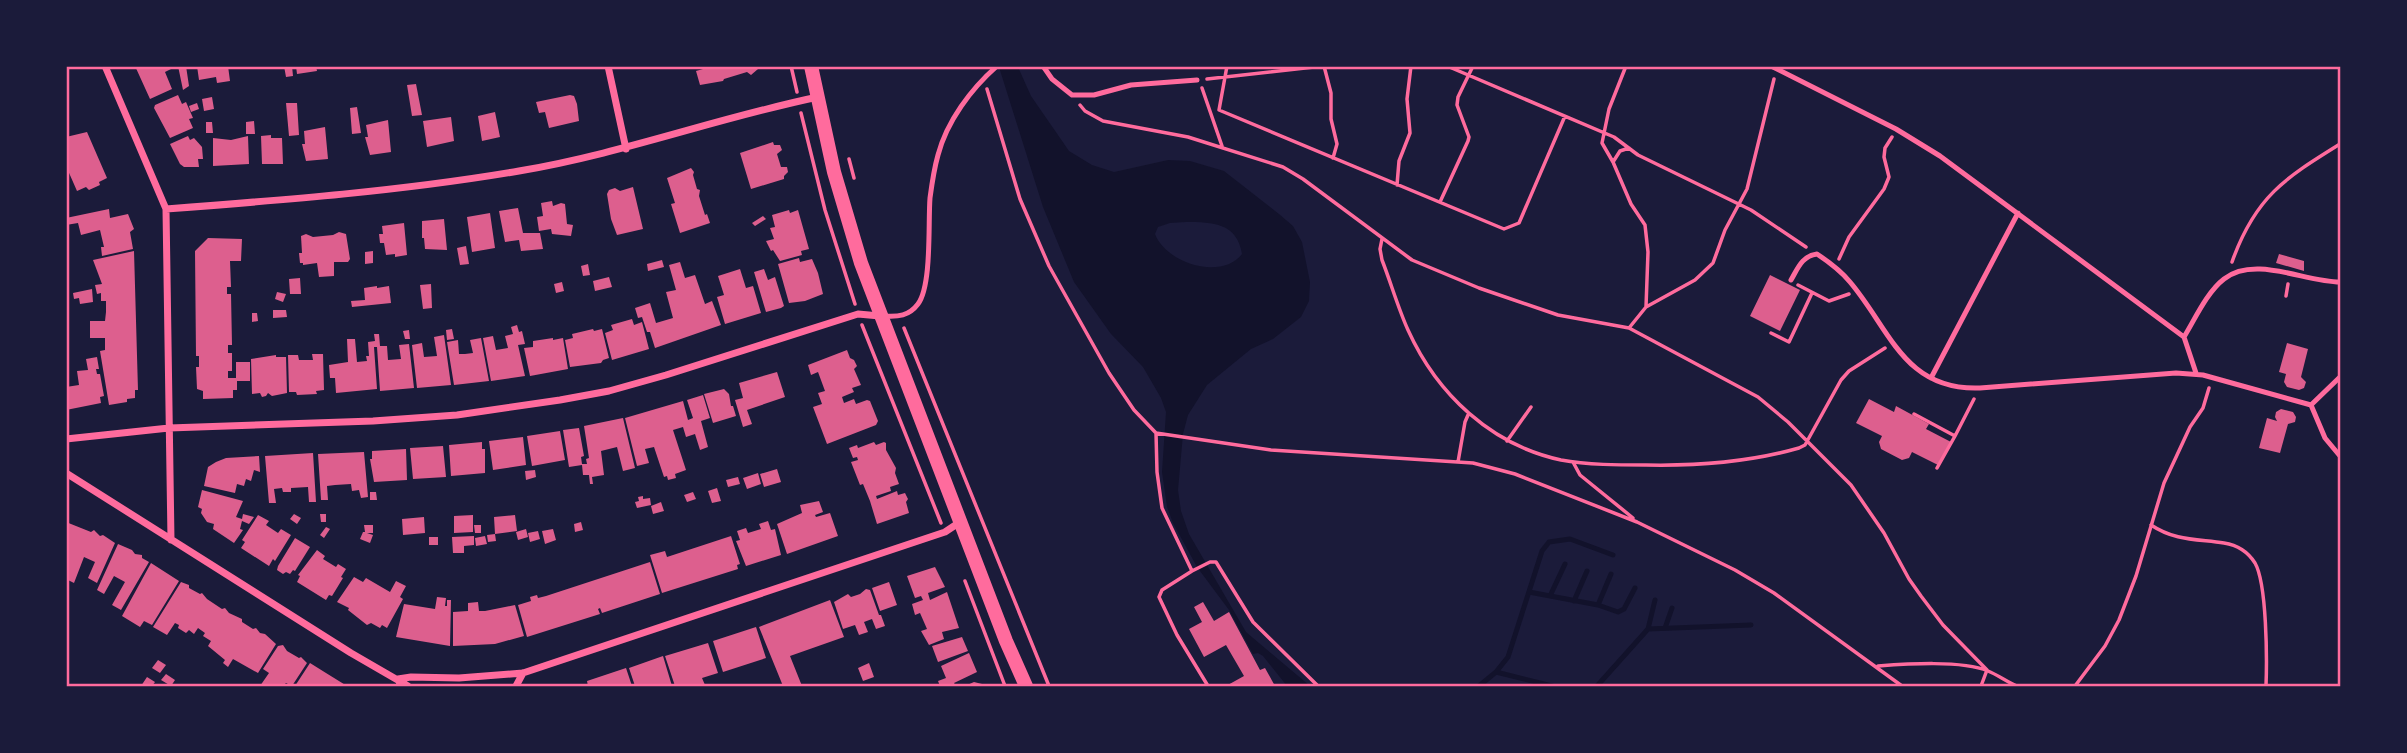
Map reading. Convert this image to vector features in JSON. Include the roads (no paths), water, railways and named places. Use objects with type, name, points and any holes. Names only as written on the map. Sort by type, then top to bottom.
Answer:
[{"type":"main road","points":[[811,66],[846,217],[880,316],[1026,687]]},
{"type":"street","points":[[105,66],[166,209],[171,540]]},
{"type":"street","points":[[608,66],[626,149]]},
{"type":"street","points":[[166,209],[354,194],[520,171],[626,149],[818,97]]},
{"type":"street","points":[[66,439],[169,428],[421,418],[560,400],[608,391],[666,375],[858,314],[880,316]]},
{"type":"street","points":[[66,473],[408,687]]},
{"type":"street","points":[[399,683],[411,677],[459,678],[523,673],[945,532],[961,522]]},
{"type":"street","points":[[516,687],[523,673]]},
{"type":"lane","points":[[880,316],[900,317],[909,313],[919,303],[928,257],[933,176],[944,135],[984,77],[998,66]]},
{"type":"lane","points":[[1043,66],[1052,79],[1072,95],[1094,95],[1131,85],[1196,80]]},
{"type":"lane","points":[[1770,66],[1896,129],[1940,156],[2183,337],[2196,373]]},
{"type":"lane","points":[[1931,378],[2018,213]]},
{"type":"lane","points":[[1791,280],[1806,257],[1817,254],[1835,267],[1857,292],[1906,361],[1931,378],[1955,387],[1980,388],[2196,373],[2311,405]]},
{"type":"lane","points":[[2183,337],[2217,286],[2232,274],[2260,269],[2340,282]]},
{"type":"lane","points":[[2311,405],[2340,377]]},
{"type":"lane","points":[[2311,405],[2325,438],[2340,456]]},
{"type":"waterway","points":[[1479,686],[1496,672],[1508,657],[1542,551],[1549,542],[1570,539],[1613,555]]},
{"type":"waterway","points":[[1550,596],[1565,564]]},
{"type":"waterway","points":[[1574,601],[1587,571]]},
{"type":"waterway","points":[[1598,605],[1611,574]]},
{"type":"waterway","points":[[1529,592],[1598,605],[1618,612],[1624,609],[1635,588]]},
{"type":"waterway","points":[[1648,629],[1655,600]]},
{"type":"waterway","points":[[1665,628],[1672,608]]},
{"type":"waterway","points":[[1597,686],[1648,629],[1751,625]]},
{"type":"waterway","points":[[1496,672],[1552,686]]}]
